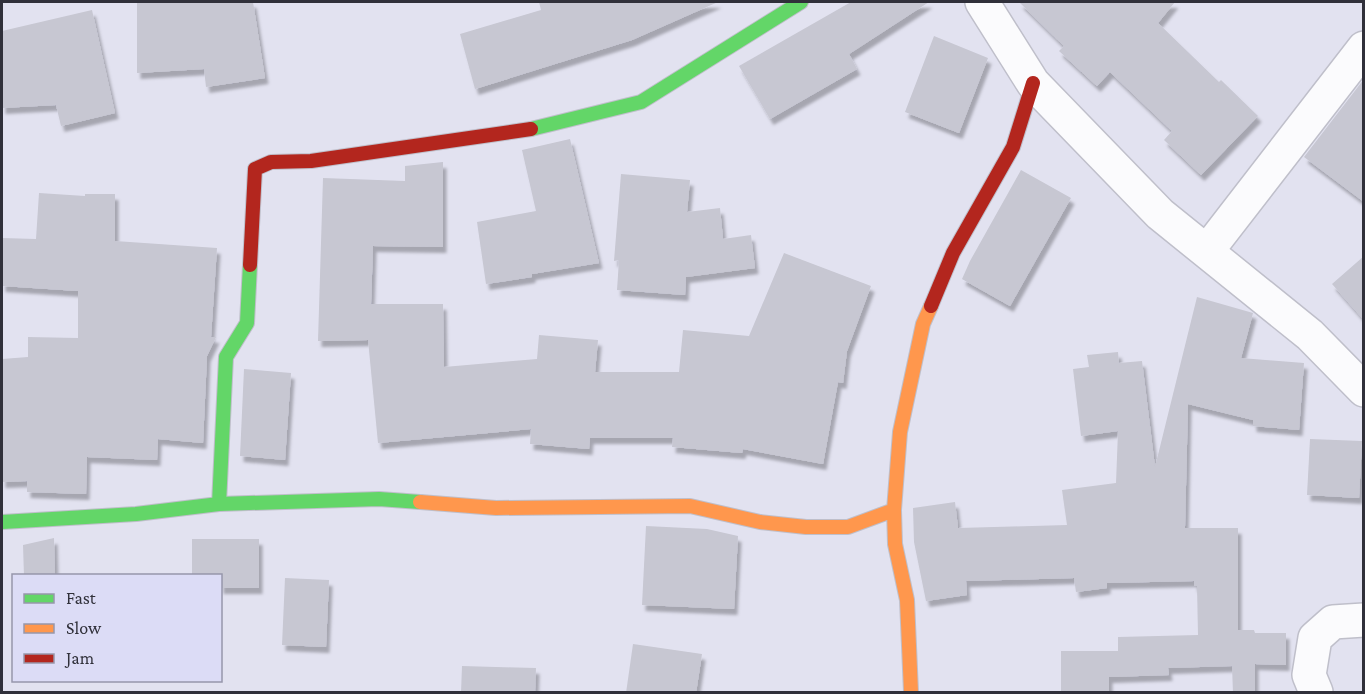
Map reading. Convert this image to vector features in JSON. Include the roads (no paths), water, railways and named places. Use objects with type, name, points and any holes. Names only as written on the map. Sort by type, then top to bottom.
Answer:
[{"type":"street","points":[[219,504],[226,357],[247,323],[255,169],[271,162],[311,160],[528,130],[641,102],[801,2]]},
{"type":"street","points":[[982,2],[1033,83],[1160,214],[1310,335],[1364,390]]},
{"type":"street","points":[[1207,251],[1364,48]]},
{"type":"street","points":[[911,693],[907,600],[895,544],[894,510],[900,432],[923,324],[954,253],[1013,147],[1033,83]]},
{"type":"street","points":[[2,522],[136,514],[219,504],[379,499],[496,508],[690,506],[760,522],[806,527],[848,526],[894,510]]},
{"type":"street","points":[[1316,693],[1309,675],[1315,638],[1333,622],[1364,620]]}]
